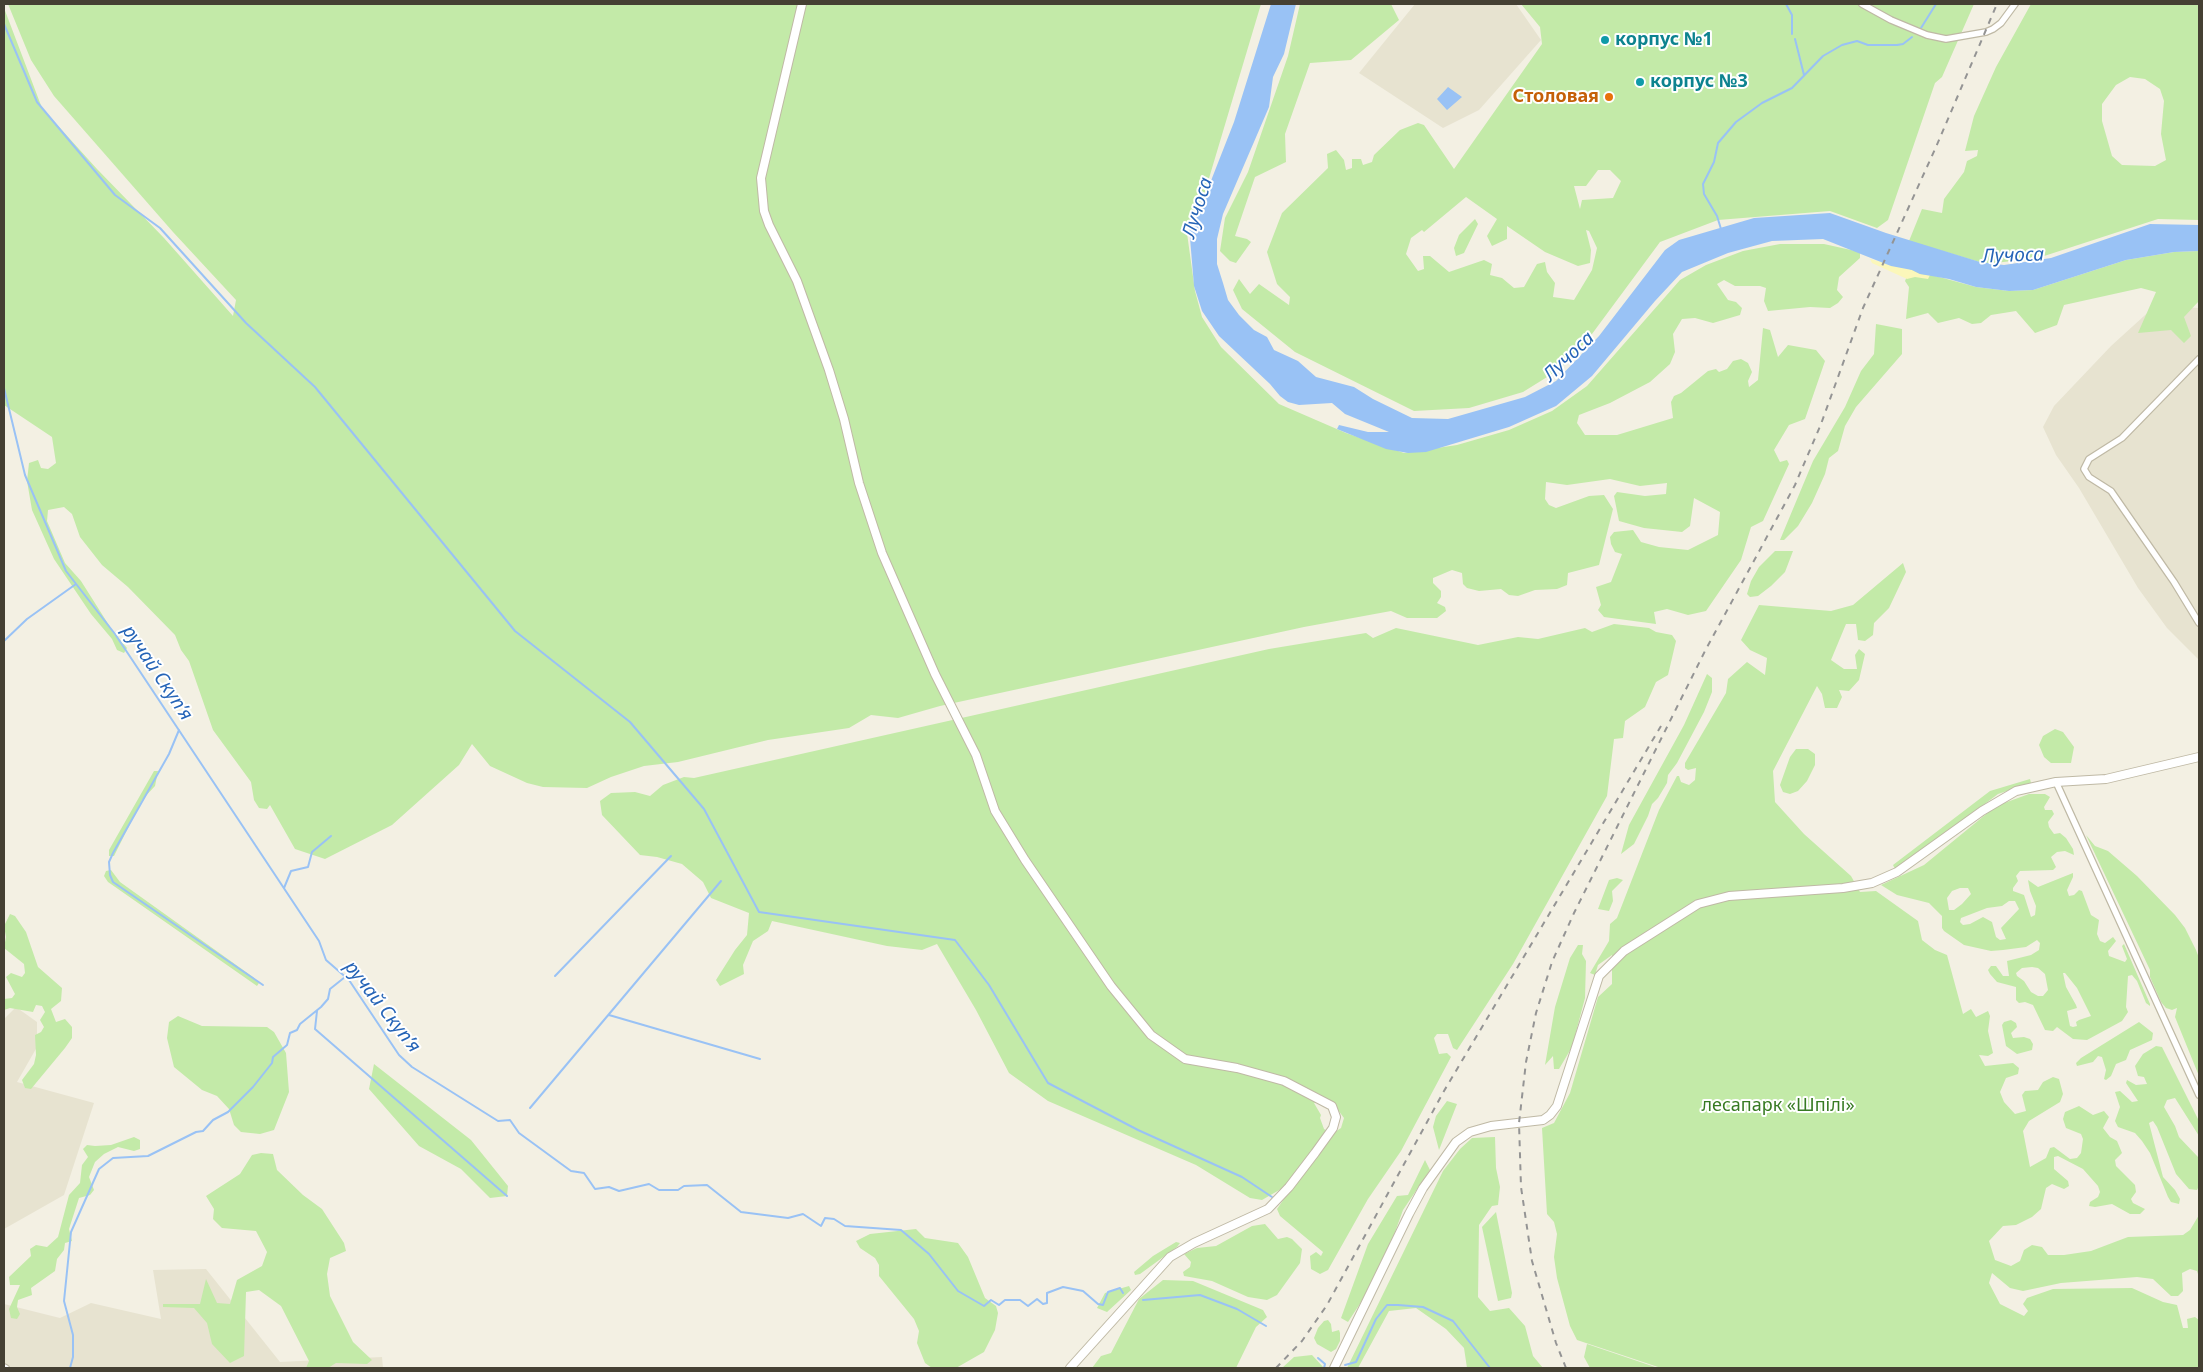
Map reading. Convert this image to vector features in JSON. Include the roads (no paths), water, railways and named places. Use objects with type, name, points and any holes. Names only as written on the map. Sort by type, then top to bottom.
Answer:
[{"type":"street","points":[[802,4],[761,178],[764,210],[769,225],[797,281],[829,370],[844,419],[859,483],[882,553],[935,674],[976,755],[995,811],[1025,860],[1111,986],[1151,1035],[1185,1059],[1237,1068],[1284,1081],[1332,1106],[1336,1117],[1333,1128],[1315,1153],[1289,1187],[1268,1209],[1194,1243],[1170,1257],[1070,1368]]},
{"type":"street","points":[[1862,4],[1891,20],[1927,35],[1946,39],[1993,29],[2001,23],[2015,4]]},
{"type":"street","points":[[2199,359],[2122,438],[2089,459],[2084,469],[2089,477],[2111,491],[2174,582],[2199,623]]},
{"type":"street","points":[[1334,1368],[1423,1188],[1456,1142],[1470,1132],[1491,1126],[1543,1120],[1557,1106],[1599,976],[1624,951],[1698,904],[1730,896],[1843,888],[1872,883],[1897,872],[1982,810],[2016,792],[2056,782],[2106,779],[2199,757]]},
{"type":"street","points":[[2056,782],[2199,1095]]},
{"type":"water","points":[[1271,4],[1296,4],[1284,54],[1273,77],[1269,107],[1223,214],[1217,239],[1217,264],[1228,300],[1239,315],[1254,330],[1267,337],[1274,350],[1298,361],[1316,377],[1354,387],[1373,399],[1412,418],[1448,419],[1525,397],[1556,381],[1599,336],[1665,250],[1679,240],[1754,218],[1830,213],[1886,233],[1980,262],[2004,265],[2051,258],[2150,224],[2199,225],[2199,251],[2174,252],[2126,260],[2033,290],[2009,291],[1976,287],[1891,266],[1823,239],[1772,241],[1728,253],[1682,272],[1592,376],[1556,406],[1509,427],[1426,452],[1408,453],[1386,449],[1337,429],[1339,425],[1368,432],[1389,432],[1345,414],[1332,403],[1299,405],[1288,402],[1280,396],[1270,384],[1219,336],[1202,311],[1194,286],[1189,226],[1205,196],[1234,122]]},
{"type":"water","points":[[1448,87],[1462,97],[1447,110],[1437,99]]},
{"type":"waterway","points":[[1786,4],[1792,15],[1792,34]]},
{"type":"waterway","points":[[1921,28],[1936,4]]},
{"type":"waterway","points":[[4,24],[37,102],[115,195],[160,228],[246,323],[315,387],[515,631],[630,722],[704,809],[759,912],[955,940],[989,985],[1048,1083],[1138,1130],[1242,1177],[1272,1197]]},
{"type":"waterway","points":[[1721,229],[1717,216],[1704,194],[1703,184],[1714,162],[1718,143],[1736,122],[1762,103],[1792,88],[1823,56],[1842,45],[1857,41],[1868,45],[1897,45],[1903,44],[1912,37]]},
{"type":"waterway","points":[[1795,39],[1804,75]]},
{"type":"waterway","name":"ручай Скупʼя","points":[[4,388],[25,475],[66,571],[115,634],[319,941],[326,960],[349,980],[399,1055],[412,1067],[498,1121],[510,1120],[519,1133],[571,1171],[584,1173],[595,1189],[609,1187],[619,1191],[649,1184],[659,1190],[678,1190],[684,1186],[707,1185],[741,1212],[788,1218],[803,1214],[821,1226],[825,1218],[834,1219],[845,1226],[901,1230],[929,1254],[958,1291],[984,1306],[991,1300],[999,1305],[1005,1300],[1020,1300],[1028,1306],[1037,1299],[1043,1304],[1047,1303],[1047,1293],[1063,1287],[1083,1291],[1098,1304],[1103,1305],[1108,1292],[1120,1288],[1123,1293]]},
{"type":"waterway","points":[[4,641],[27,619],[76,584]]},
{"type":"waterway","points":[[179,730],[169,754],[113,853],[109,862],[110,875],[113,882],[263,985]]},
{"type":"waterway","points":[[284,888],[291,871],[308,867],[312,852],[331,836]]},
{"type":"waterway","points":[[555,976],[671,856]]},
{"type":"waterway","points":[[530,1108],[721,881]]},
{"type":"waterway","points":[[70,1368],[73,1357],[73,1335],[64,1301],[71,1232],[99,1169],[113,1158],[148,1156],[196,1132],[203,1131],[213,1120],[228,1112],[253,1087],[272,1063],[273,1057],[287,1045],[290,1033],[297,1030],[300,1024],[321,1007],[328,999],[330,989],[345,977]]},
{"type":"waterway","points":[[317,1011],[315,1029],[507,1196]]},
{"type":"waterway","points":[[609,1015],[760,1059]]},
{"type":"waterway","name":"ручай Скупʼя","points":[[1143,1300],[1200,1295],[1237,1309],[1266,1326]]},
{"type":"waterway","points":[[1345,1365],[1356,1362],[1376,1319],[1387,1305],[1398,1305],[1423,1307],[1453,1321],[1490,1368]]},
{"type":"waterway","name":"ручай Скупʼя","points":[[1318,1358],[1325,1364],[1324,1368]]},
{"type":"railway","points":[[1566,1368],[1556,1343],[1532,1261],[1521,1187],[1519,1123],[1526,1062],[1536,1013],[1552,962],[1574,913],[1705,651],[1795,485],[1821,424],[1863,308],[1936,147],[1997,4]]},
{"type":"railway","points":[[1276,1368],[1302,1341],[1327,1305],[1444,1091],[1661,726]]},
{"type":"place","name":"корпус №1","points":[[1605,40]]},
{"type":"place","name":"корпус №3","points":[[1640,82]]},
{"type":"place","name":"Столовая","points":[[1609,97]]},
{"type":"water label","name":"Лучоса","points":[[1198,208]]},
{"type":"water label","name":"Лучоса","points":[[2013,256]]},
{"type":"water label","name":"Лучоса","points":[[1569,357]]},
{"type":"park label","name":"лесапарк «Шпілі»","points":[[1778,1106]]}]
